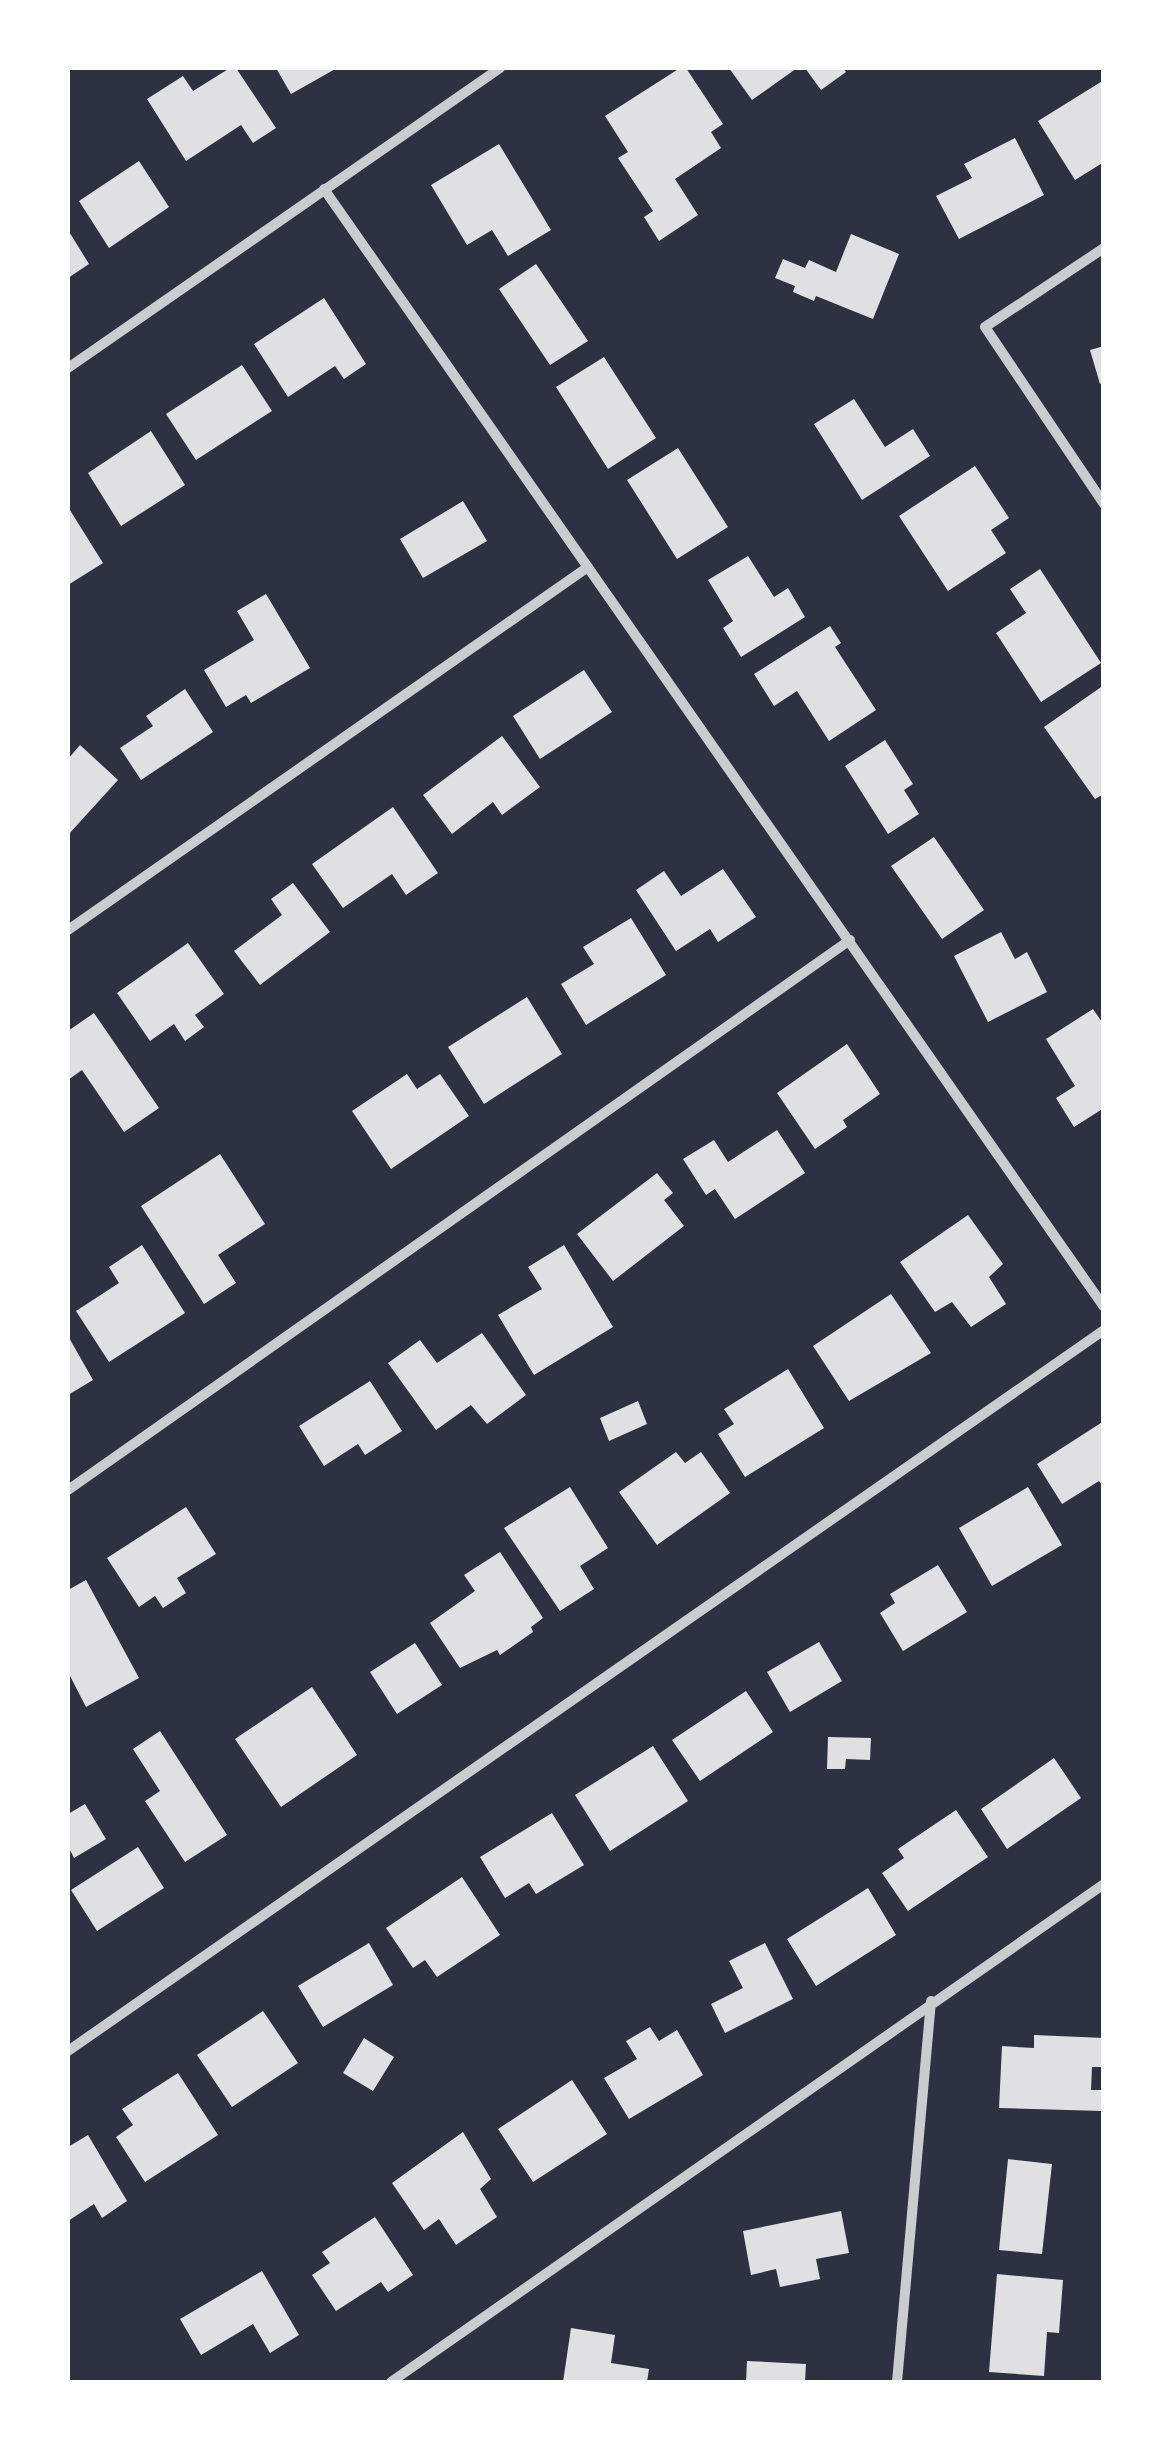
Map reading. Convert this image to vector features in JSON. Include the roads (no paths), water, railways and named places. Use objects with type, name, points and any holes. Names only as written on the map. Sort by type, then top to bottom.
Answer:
[{"type":"street","points":[[68,368],[500,68]]},
{"type":"street","points":[[324,189],[1104,1307]]},
{"type":"street","points":[[1104,248],[984,327],[1104,504]]},
{"type":"street","points":[[68,930],[588,566]]},
{"type":"street","points":[[68,1490],[850,940]]},
{"type":"street","points":[[68,2051],[1104,1330]]},
{"type":"street","points":[[391,2382],[1104,1884]]},
{"type":"street","points":[[897,2382],[932,2001]]}]
